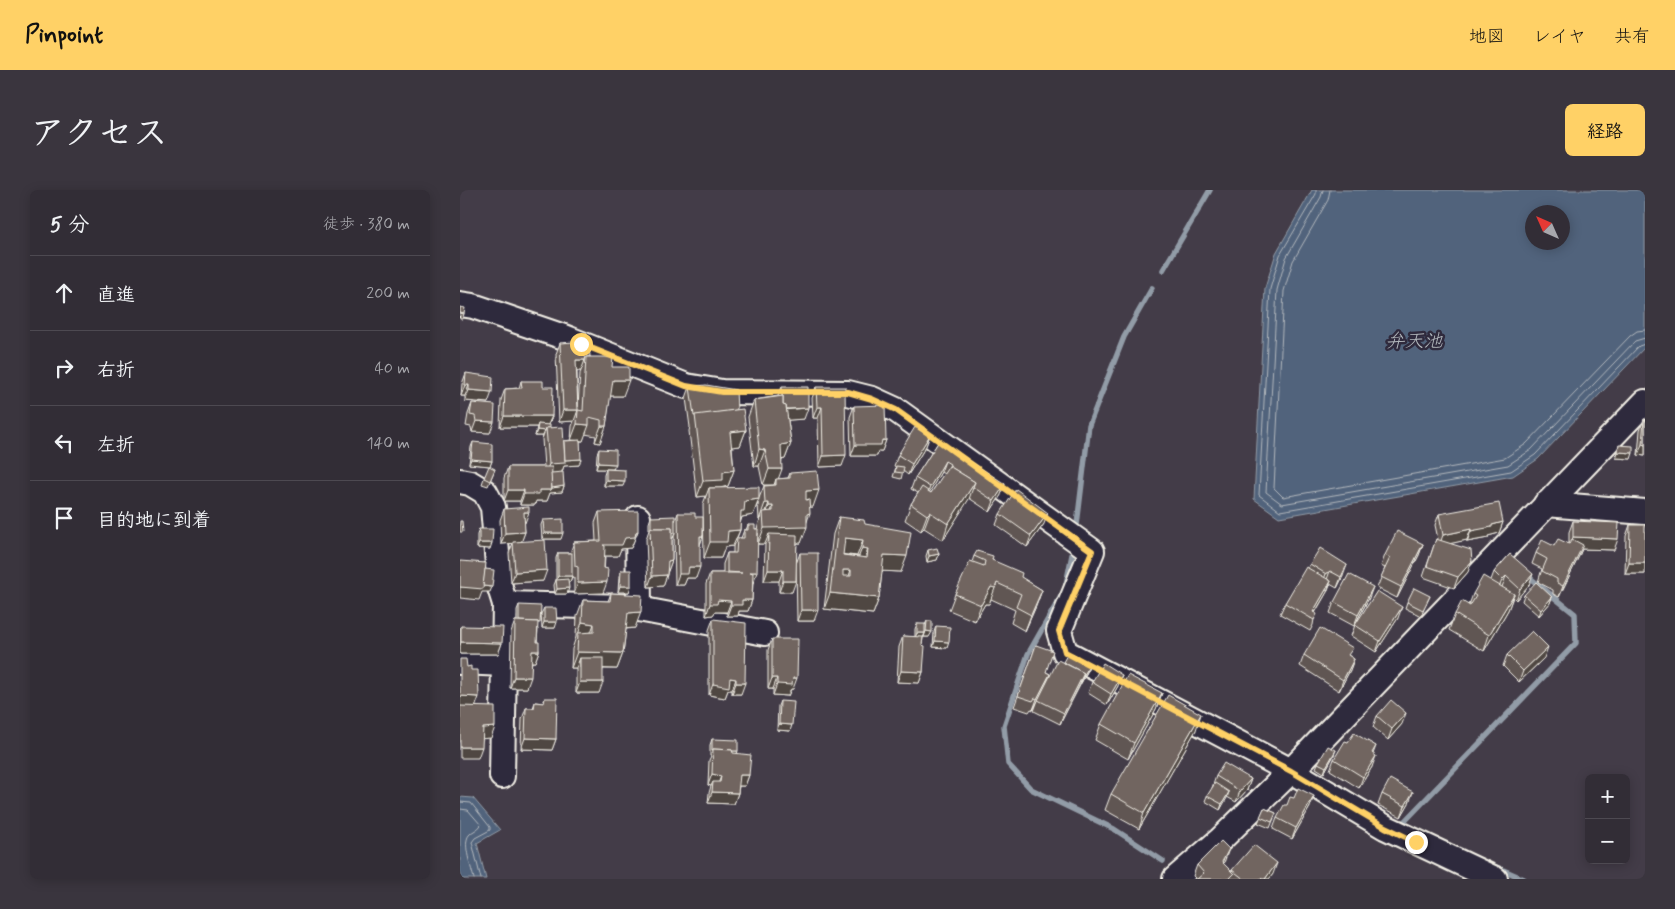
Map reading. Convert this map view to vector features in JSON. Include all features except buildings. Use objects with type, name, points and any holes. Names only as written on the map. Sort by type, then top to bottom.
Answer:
[{"type":"street","points":[[460,304],[473,306],[564,337],[686,386],[722,392],[848,392],[872,399],[896,410],[1092,551],[1059,631],[1065,652],[1291,771],[1385,827],[1495,879]]},
{"type":"street","points":[[1175,879],[1220,840],[1291,771],[1645,402]]},
{"type":"street","points":[[460,481],[470,483],[484,492],[493,507],[500,588],[505,604],[502,776]]},
{"type":"street","points":[[1546,504],[1645,512]]},
{"type":"street","points":[[638,518],[639,608]]},
{"type":"street","points":[[505,604],[607,605],[639,608],[765,633]]},
{"type":"street","points":[[460,662],[505,664]]},
{"type":"water","name":"弁天池","points":[[1312,190],[1645,190],[1645,347],[1538,459],[1513,476],[1279,517],[1254,499],[1265,288],[1276,253]]},
{"type":"water","points":[[460,797],[473,798],[500,830],[477,843],[486,879],[460,879]]},
{"type":"waterway","points":[[1163,270],[1210,190]]},
{"type":"waterway","points":[[1076,533],[1089,425],[1124,337],[1152,288]]},
{"type":"waterway","points":[[1074,545],[1065,589],[1028,654],[1004,726],[1008,764],[1031,789],[1114,829],[1163,861]]},
{"type":"waterway","points":[[1406,826],[1402,824],[1576,643],[1575,614],[1525,574]]},
{"type":"waterway","points":[[1494,866],[1524,879]]},
{"type":"route","points":[[581,344],[686,386],[722,392],[848,392],[872,399],[896,410],[1092,551],[1059,631],[1065,652],[1291,771],[1385,827],[1416,842]]}]
